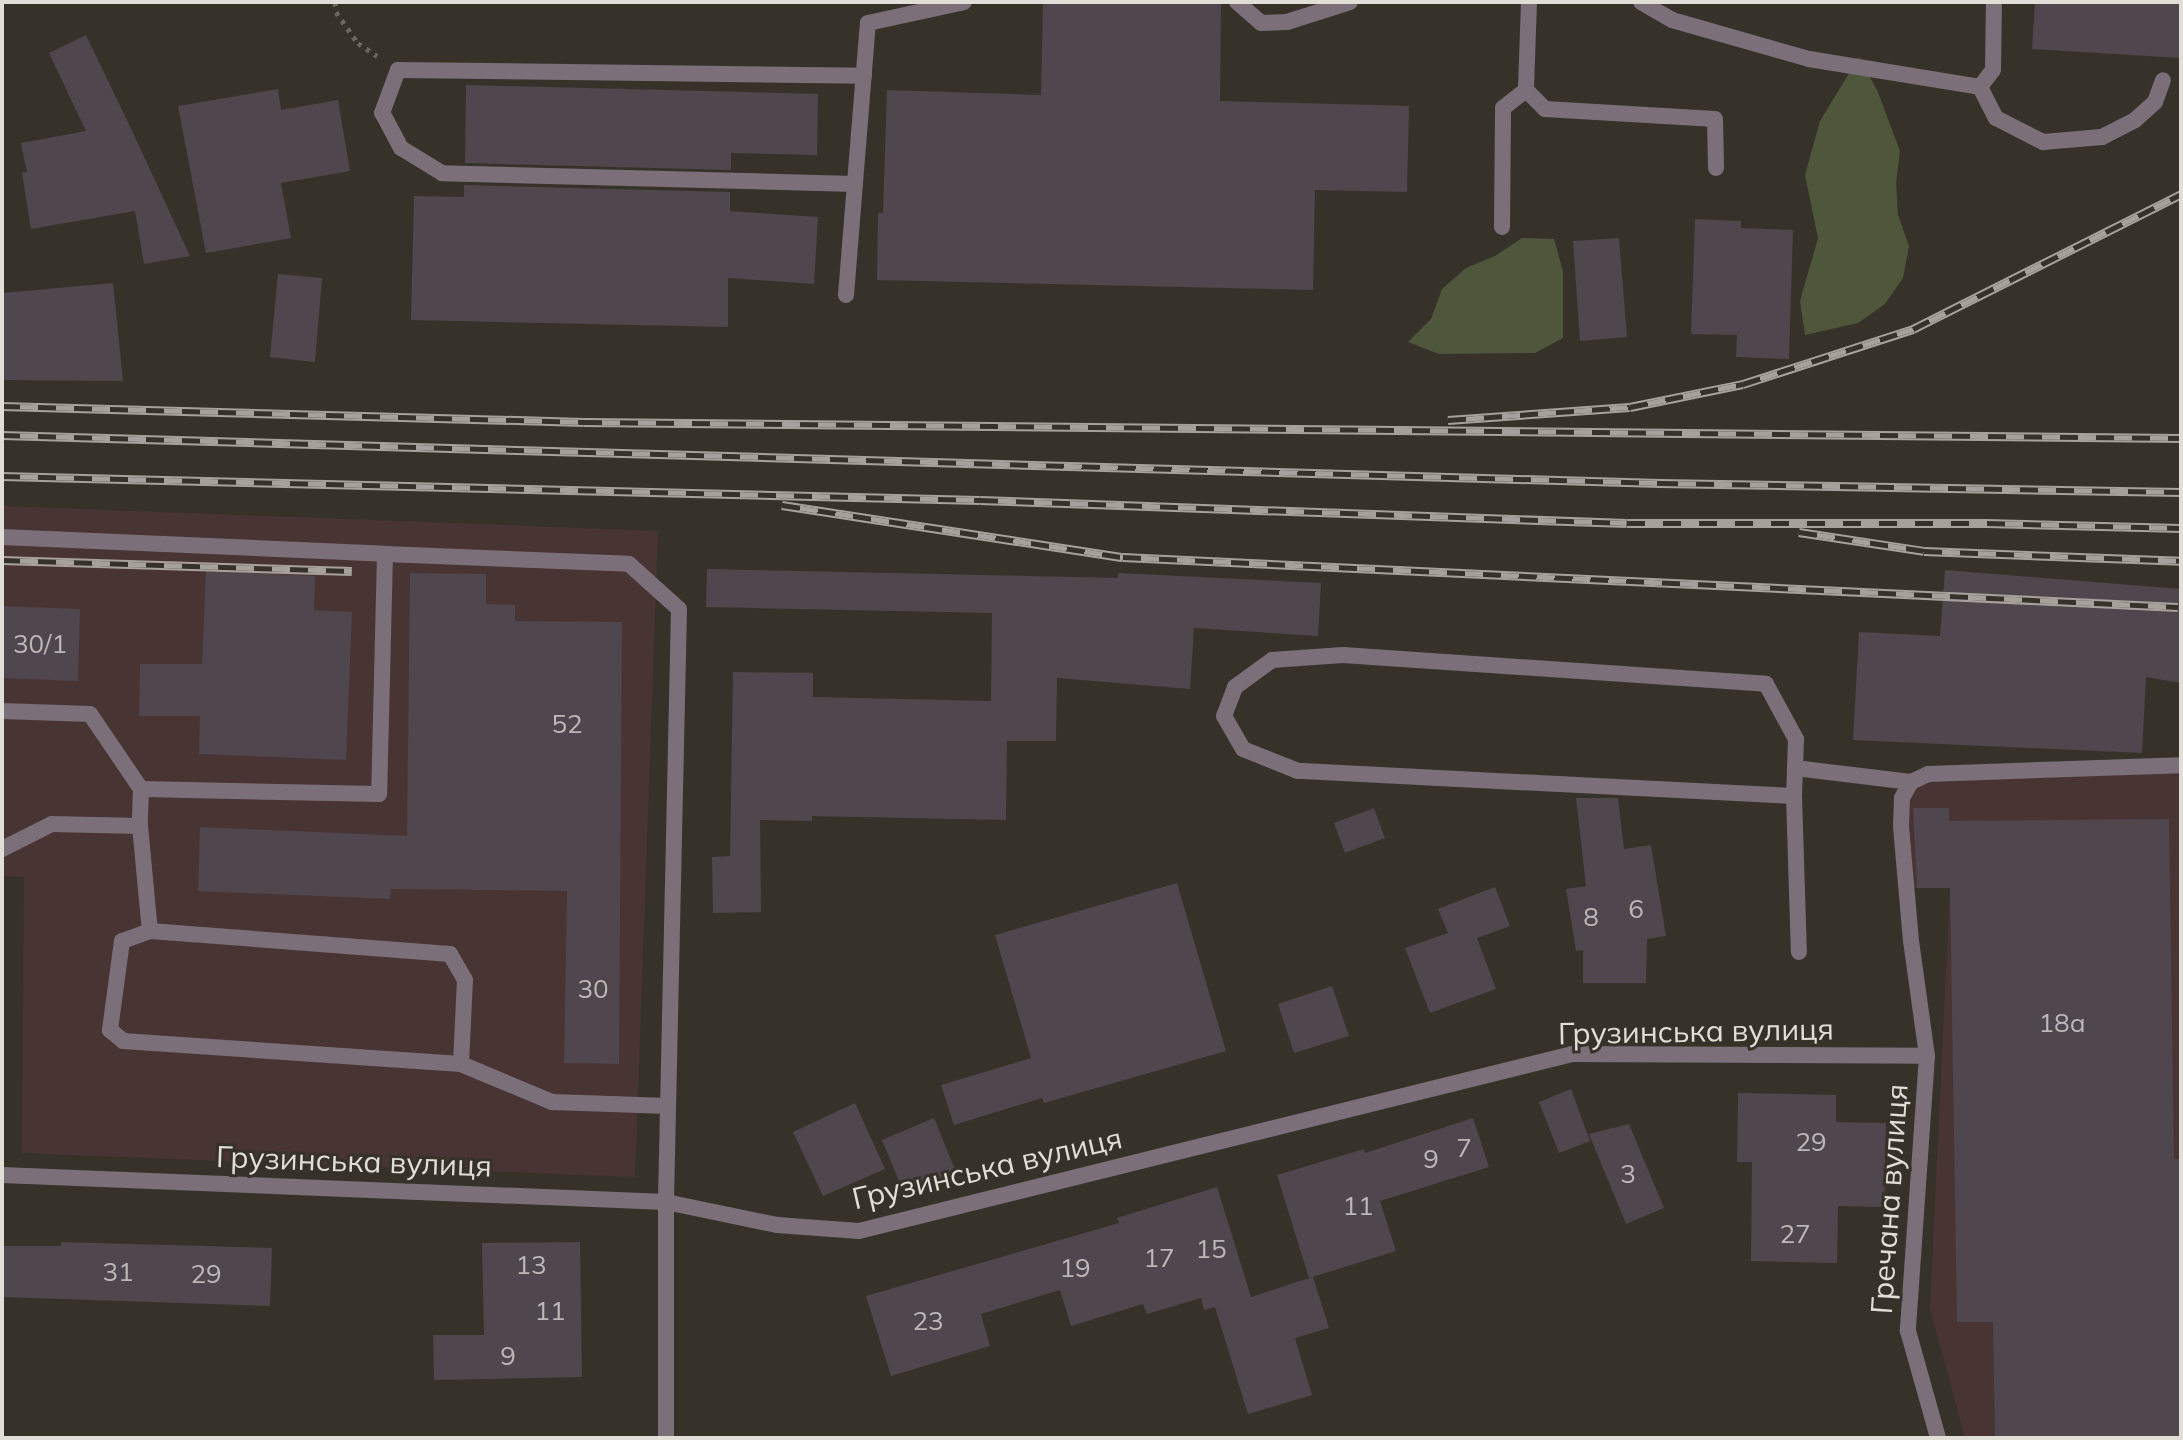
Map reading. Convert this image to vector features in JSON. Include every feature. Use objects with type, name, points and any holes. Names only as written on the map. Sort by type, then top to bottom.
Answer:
[{"type":"street","points":[[846,295],[868,23],[964,2]]},
{"type":"street","points":[[1237,2],[1261,23],[1287,22],[1350,2]]},
{"type":"street","points":[[1529,2],[1526,90],[1545,109],[1715,119],[1716,168]]},
{"type":"street","points":[[1641,2],[1672,20],[1809,59],[1980,87]]},
{"type":"street","points":[[1980,87],[1993,70],[1994,2]]},
{"type":"street","points":[[855,184],[442,173],[401,148],[382,113],[398,70],[864,76]]},
{"type":"street","points":[[1980,87],[1996,118],[2043,142],[2102,137],[2135,120],[2155,102],[2163,80]]},
{"type":"street","points":[[1502,227],[1503,108],[1526,90]]},
{"type":"street","points":[[2,537],[629,564],[679,609],[666,1202],[666,1438]]},
{"type":"street","points":[[141,789],[379,794],[385,554]]},
{"type":"street","points":[[1794,796],[1298,771],[1243,749],[1224,716],[1235,687],[1272,660],[1343,655],[1766,684],[1796,739],[1794,796],[1799,952]]},
{"type":"street","points":[[2,711],[90,714],[141,789],[140,826],[150,931]]},
{"type":"street","points":[[1795,768],[1911,782],[1928,774],[2181,765]]},
{"type":"street","name":"Гречана вулиця","points":[[1911,782],[1902,798],[1901,826],[1911,941],[1927,1056],[1908,1331],[1938,1438]]},
{"type":"street","points":[[2,849],[52,824],[140,826]]},
{"type":"street","points":[[461,1064],[465,980],[450,954],[150,931],[122,941],[110,1030],[123,1041],[461,1064],[552,1102],[668,1106]]},
{"type":"street","name":"Грузинська вулиця","points":[[2,1175],[666,1202],[777,1225],[859,1231],[1572,1054],[1927,1056]]},
{"type":"path","points":[[335,2],[336,12],[358,43],[398,70]]},
{"type":"shaded area","points":[[2,506],[658,531],[635,1177],[22,1153],[24,877],[2,876]]},
{"type":"shaded area","points":[[2181,769],[2181,1438],[1965,1438],[1930,1308],[1950,888],[1907,888],[1908,777]]},
{"type":"green space","points":[[1859,57],[1877,90],[1900,151],[1896,183],[1898,215],[1909,246],[1903,278],[1885,304],[1858,323],[1805,335],[1800,301],[1818,238],[1805,175],[1820,121]]},
{"type":"green space","points":[[1522,238],[1554,239],[1563,271],[1563,338],[1535,353],[1439,354],[1408,342],[1431,319],[1442,289],[1466,268],[1495,256]]},
{"type":"building","points":[[1043,2],[1221,4],[1220,101],[1409,106],[1407,192],[1315,190],[1313,290],[877,280],[878,213],[883,213],[887,90],[1041,95]]},
{"type":"building","points":[[2035,2],[2181,2],[2181,58],[2032,49]]},
{"type":"building","points":[[86,35],[190,256],[144,264],[135,211],[31,229],[22,173],[27,172],[21,143],[86,131],[49,53]]},
{"type":"building","points":[[466,85],[818,94],[817,155],[731,153],[731,170],[465,163]]},
{"type":"building","points":[[278,89],[281,110],[338,100],[350,171],[281,183],[291,238],[206,253],[178,106]]},
{"type":"building","points":[[464,185],[730,192],[730,211],[818,217],[814,284],[728,278],[728,327],[411,320],[414,196],[464,197]]},
{"type":"building","points":[[1695,219],[1741,221],[1741,228],[1793,230],[1789,359],[1736,357],[1737,335],[1691,334]]},
{"type":"building","points":[[1619,238],[1627,337],[1580,341],[1573,241]]},
{"type":"building","points":[[278,274],[322,278],[315,362],[270,357]]},
{"type":"building","points":[[113,283],[123,381],[2,380],[2,293]]},
{"type":"building","points":[[707,569],[1118,578],[1118,573],[1321,583],[1318,636],[1194,628],[1190,689],[1057,678],[1056,741],[1007,741],[1006,820],[812,816],[812,821],[760,820],[761,912],[713,913],[712,857],[730,856],[733,672],[813,673],[813,697],[991,701],[992,613],[706,607]]},
{"type":"building","points":[[1945,570],[2181,589],[2181,683],[2146,677],[2142,753],[1853,740],[1859,632],[1940,636]]},
{"type":"building","points":[[206,571],[315,576],[314,610],[352,612],[346,760],[199,754],[200,716],[139,716],[140,664],[202,664]]},
{"type":"building","points":[[410,573],[486,574],[486,604],[515,605],[515,621],[622,622],[619,1064],[564,1063],[567,891],[391,889],[390,899],[198,891],[200,827],[407,836]]},
{"type":"building","points":[[2,606],[80,609],[78,681],[2,678]]},
{"type":"building","points":[[1576,798],[1618,798],[1624,849],[1651,845],[1666,936],[1647,939],[1646,983],[1583,983],[1583,950],[1576,951],[1566,889],[1586,886]]},
{"type":"building","points":[[1374,808],[1385,838],[1345,853],[1334,823]]},
{"type":"building","points":[[1913,808],[1949,808],[1949,821],[2169,819],[2174,1159],[2181,1159],[2181,1438],[1995,1438],[1993,1322],[1957,1322],[1950,888],[1917,888]]},
{"type":"building","points":[[1177,883],[1226,1051],[1044,1103],[1042,1098],[954,1125],[941,1085],[1031,1058],[995,935]]},
{"type":"building","points":[[1495,887],[1510,926],[1477,938],[1496,989],[1430,1013],[1405,948],[1448,933],[1438,909]]},
{"type":"building","points":[[1332,986],[1349,1036],[1294,1053],[1278,1004]]},
{"type":"building","points":[[1571,1089],[1590,1141],[1559,1153],[1539,1102]]},
{"type":"building","points":[[1738,1093],[1836,1095],[1836,1122],[1886,1123],[1884,1207],[1838,1206],[1837,1263],[1751,1261],[1752,1162],[1737,1162]]},
{"type":"building","points":[[855,1103],[885,1169],[823,1196],[793,1132]]},
{"type":"building","points":[[934,1118],[956,1172],[904,1193],[882,1140]]},
{"type":"building","points":[[1473,1118],[1489,1167],[1380,1201],[1396,1251],[1309,1278],[1277,1175],[1364,1149],[1365,1153]]},
{"type":"building","points":[[1629,1124],[1664,1208],[1626,1224],[1589,1134]]},
{"type":"building","points":[[1217,1187],[1251,1297],[1313,1277],[1329,1328],[1295,1338],[1312,1395],[1248,1414],[1215,1307],[1204,1310],[1201,1298],[1147,1314],[1143,1304],[1071,1326],[1060,1290],[981,1314],[990,1346],[891,1376],[866,1296],[1119,1223],[1117,1218]]},
{"type":"building","points":[[61,1242],[272,1248],[270,1306],[2,1297],[2,1246],[61,1246]]},
{"type":"building","points":[[580,1242],[582,1377],[434,1380],[433,1335],[484,1335],[482,1243]]},
{"type":"railway","points":[[1448,420],[1630,407],[1743,384],[1913,329],[2181,194]]},
{"type":"railway","points":[[2,406],[584,422],[2181,438]]},
{"type":"railway","points":[[2,435],[1660,483],[2181,492]]},
{"type":"railway","points":[[2,476],[980,500],[1627,523],[1987,523],[2181,528]]},
{"type":"railway","points":[[782,505],[1123,557],[2178,607]]},
{"type":"railway","points":[[1799,532],[1924,551],[2181,561]]},
{"type":"railway","points":[[2,560],[352,571]]}]
